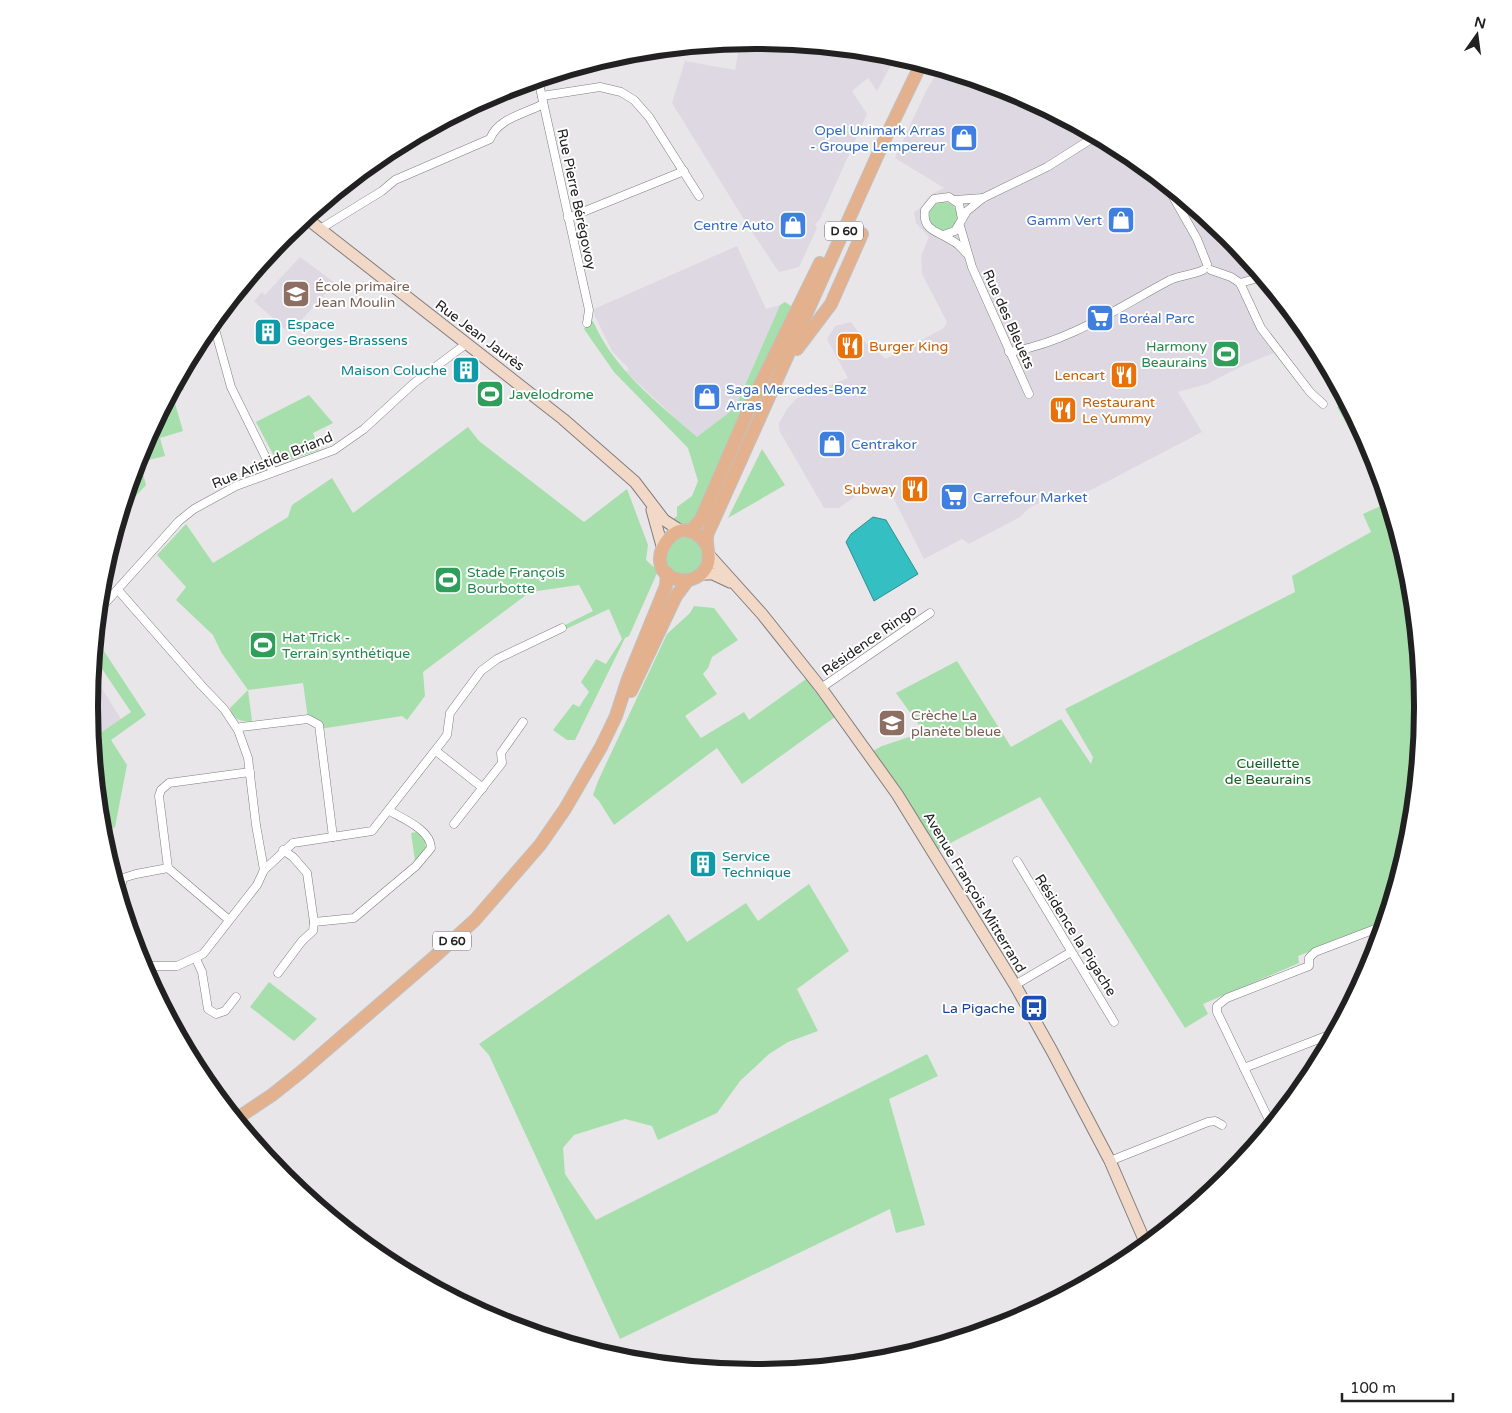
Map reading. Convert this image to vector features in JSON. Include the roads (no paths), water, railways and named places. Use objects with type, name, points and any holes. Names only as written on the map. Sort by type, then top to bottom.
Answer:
[{"type":"main road","name":"D 60","points":[[686,532],[701,520],[754,397],[841,222],[912,68]]},
{"type":"main road","name":"D 60","points":[[708,550],[709,530],[883,143],[918,69]]},
{"type":"main road","name":"Rue Jean Jaurès","points":[[311,222],[523,387],[597,448],[634,482],[664,520],[686,532]]},
{"type":"main road","points":[[768,399],[783,378],[798,347],[831,304],[862,234]]},
{"type":"main road","points":[[650,503],[662,546],[660,560],[667,573],[677,579],[688,580],[702,574],[714,574],[734,584]]},
{"type":"main road","points":[[662,546],[668,538],[686,532],[700,537],[708,550],[706,567],[702,574]]},
{"type":"main road","name":"Avenue François Mitterrand","points":[[708,550],[821,688],[898,794],[1014,985],[1070,1084],[1110,1161],[1143,1237]]},
{"type":"main road","name":"D 60","points":[[616,716],[628,679],[666,586],[667,573]]},
{"type":"main road","name":"D 60","points":[[241,1116],[272,1095],[301,1072],[475,920],[508,883],[553,827],[588,770],[634,686],[676,596],[688,580]]},
{"type":"street","name":"Rue Pierre Bérégovoy","points":[[540,86],[588,310],[587,323]]},
{"type":"street","points":[[320,229],[382,191],[394,180],[490,139],[492,132],[506,119],[515,118],[543,100],[587,88],[600,88],[621,92],[641,107],[699,196]]},
{"type":"street","points":[[942,235],[955,231],[983,198],[1047,167],[1090,140]]},
{"type":"street","points":[[568,218],[684,171]]},
{"type":"street","points":[[961,222],[961,209],[955,200],[949,197],[939,197],[930,202],[925,210],[927,226],[967,253]]},
{"type":"street","points":[[955,200],[983,198]]},
{"type":"street","points":[[1175,200],[1197,239],[1207,268]]},
{"type":"street","name":"Rue des Bleuets","points":[[961,222],[967,253],[1029,394]]},
{"type":"street","points":[[1009,352],[1086,327],[1172,279],[1207,268],[1231,277],[1240,284],[1261,328],[1310,392],[1323,404]]},
{"type":"street","points":[[1240,284],[1256,280]]},
{"type":"street","points":[[216,332],[231,387],[273,472]]},
{"type":"street","name":"Rue Aristide Briand","points":[[107,601],[179,521],[194,509],[236,486],[334,450],[364,429],[414,383],[466,344]]},
{"type":"street","points":[[118,590],[191,675],[224,709],[238,730],[248,758],[264,870]]},
{"type":"street","name":"Résidence Ringo","points":[[821,688],[930,613]]},
{"type":"street","points":[[152,966],[177,966],[196,959],[209,948],[257,885],[264,870],[283,850],[293,843],[372,831],[442,744],[447,735],[450,713],[481,671],[497,660],[562,628]]},
{"type":"street","points":[[238,730],[241,727],[308,720],[319,725],[333,837]]},
{"type":"street","points":[[454,824],[502,764],[501,753],[523,722]]},
{"type":"street","points":[[436,751],[483,788]]},
{"type":"street","points":[[229,920],[168,868],[159,796],[169,783],[250,772]]},
{"type":"street","points":[[314,922],[354,918],[416,866],[431,848],[431,840],[426,834],[390,811]]},
{"type":"street","points":[[278,973],[302,941],[313,931],[314,922],[307,873],[293,857],[283,850]]},
{"type":"street","name":"Résidence la Pigache","points":[[1017,861],[1114,1022]]},
{"type":"street","points":[[122,881],[123,878],[168,868]]},
{"type":"street","points":[[1268,1119],[1217,1012],[1217,1006],[1227,998],[1309,966],[1309,958],[1315,952],[1375,929]]},
{"type":"street","points":[[1014,985],[1071,952]]},
{"type":"street","points":[[196,959],[202,972],[208,1009],[216,1014],[225,1011],[236,997]]},
{"type":"street","points":[[1244,1068],[1325,1036]]},
{"type":"street","points":[[1110,1161],[1208,1122],[1215,1121],[1222,1125]]},
{"type":"water","points":[[873,517],[886,520],[918,574],[874,601],[846,542],[851,534]]},
{"type":"place","name":"Opel Unimark Arras - Groupe Lempereur","points":[[964,138]]},
{"type":"place","name":"Gamm Vert","points":[[1121,220]]},
{"type":"place","name":"Centre Auto","points":[[793,225]]},
{"type":"place","name":"École primaire Jean Moulin","points":[[296,294]]},
{"type":"place","name":"Boréal Parc","points":[[1100,318]]},
{"type":"place","name":"Espace Georges-Brassens","points":[[268,332]]},
{"type":"place","name":"Burger King","points":[[850,346]]},
{"type":"place","name":"Harmony Beaurains","points":[[1226,354]]},
{"type":"place","name":"Maison Coluche","points":[[466,370]]},
{"type":"place","name":"Lencart","points":[[1124,375]]},
{"type":"place","name":"Javelodrome","points":[[490,394]]},
{"type":"place","name":"Saga Mercedes-Benz Arras","points":[[707,397]]},
{"type":"place","name":"Restaurant Le Yummy","points":[[1063,410]]},
{"type":"place","name":"Centrakor","points":[[832,444]]},
{"type":"place","name":"Subway","points":[[915,489]]},
{"type":"place","name":"Carrefour Market","points":[[954,497]]},
{"type":"place","name":"Stade François Bourbotte","points":[[448,580]]},
{"type":"place","name":"Hat Trick - Terrain synthétique","points":[[263,645]]},
{"type":"place","name":"Crèche La planète bleue","points":[[892,723]]},
{"type":"place","name":"Service Technique","points":[[703,864]]},
{"type":"place","name":"La Pigache","points":[[1034,1008]]},
{"type":"park label","name":"Cueillette de Beaurains","points":[[1268,772]]}]
